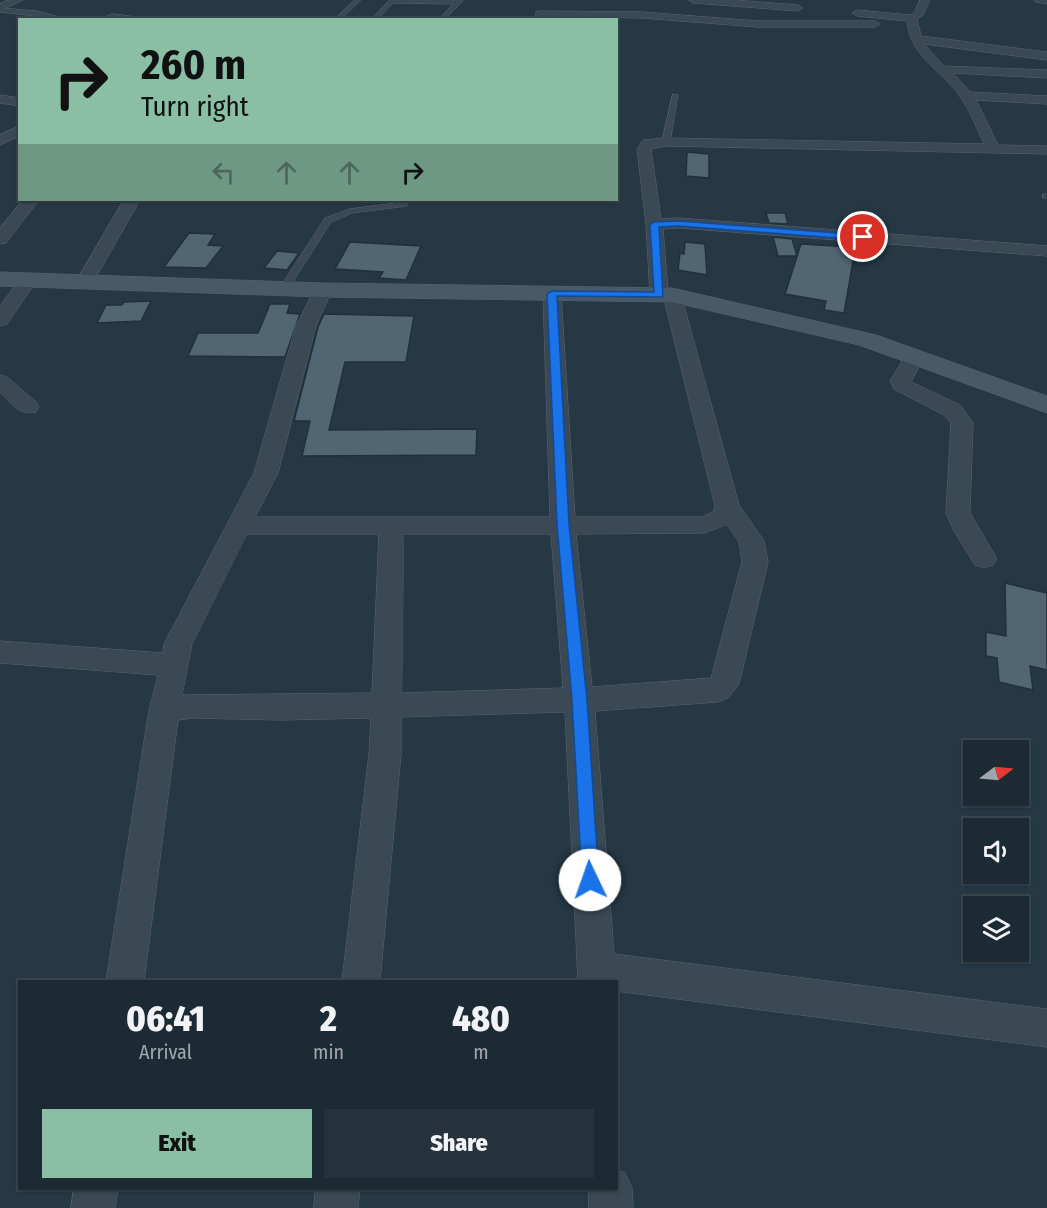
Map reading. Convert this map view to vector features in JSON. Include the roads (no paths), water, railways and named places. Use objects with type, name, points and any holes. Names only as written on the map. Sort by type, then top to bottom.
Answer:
[{"type":"street","points":[[0,9],[18,0]]},
{"type":"street","points":[[694,0],[776,3],[810,9]]},
{"type":"street","points":[[848,10],[912,18],[918,15],[925,0]]},
{"type":"street","points":[[1040,0],[1047,1]]},
{"type":"street","points":[[540,14],[642,15],[758,24],[875,24]]},
{"type":"street","points":[[618,24],[642,15]]},
{"type":"street","points":[[912,18],[911,31],[915,39],[967,96],[993,148]]},
{"type":"street","points":[[915,39],[1047,56]]},
{"type":"street","points":[[940,69],[1047,74]]},
{"type":"street","points":[[967,96],[1047,100]]},
{"type":"street","points":[[0,99],[18,102]]},
{"type":"street","points":[[0,141],[18,131]]},
{"type":"street","points":[[164,710],[193,706],[281,708],[579,700],[718,690],[724,684],[755,562],[752,541],[727,506],[665,295],[644,149],[648,144],[666,142],[1047,150]]},
{"type":"street","points":[[0,239],[30,201]]},
{"type":"street","points":[[85,282],[131,201]]},
{"type":"street","points":[[654,225],[679,224],[1047,251]]},
{"type":"street","points":[[0,279],[323,291],[665,295],[867,340],[1047,405]]},
{"type":"street","points":[[0,320],[28,280]]},
{"type":"street","points":[[125,980],[164,710],[178,644],[266,473],[306,326],[323,291]]},
{"type":"street","points":[[552,294],[563,524],[579,700],[596,975],[1047,1028]]},
{"type":"street","points":[[914,357],[900,381],[901,385],[952,411],[962,423],[958,513],[966,531],[984,559]]},
{"type":"street","points":[[0,381],[28,407]]},
{"type":"street","points":[[238,526],[704,525],[724,517],[727,506]]},
{"type":"street","points":[[361,980],[385,754],[392,525]]},
{"type":"street","points":[[0,652],[175,665]]},
{"type":"street","points":[[93,1208],[96,1190]]},
{"type":"street","points":[[336,1208],[338,1190]]},
{"type":"street","points":[[610,1190],[611,1208]]},
{"type":"lane","points":[[338,18],[358,0]]},
{"type":"lane","points":[[375,18],[392,0],[460,2]]},
{"type":"lane","points":[[442,18],[460,2]]},
{"type":"lane","points":[[0,9],[59,18]]},
{"type":"lane","points":[[106,18],[114,16],[129,18]]},
{"type":"lane","points":[[666,142],[675,95]]},
{"type":"lane","points":[[284,290],[328,220],[350,211],[404,204]]}]
